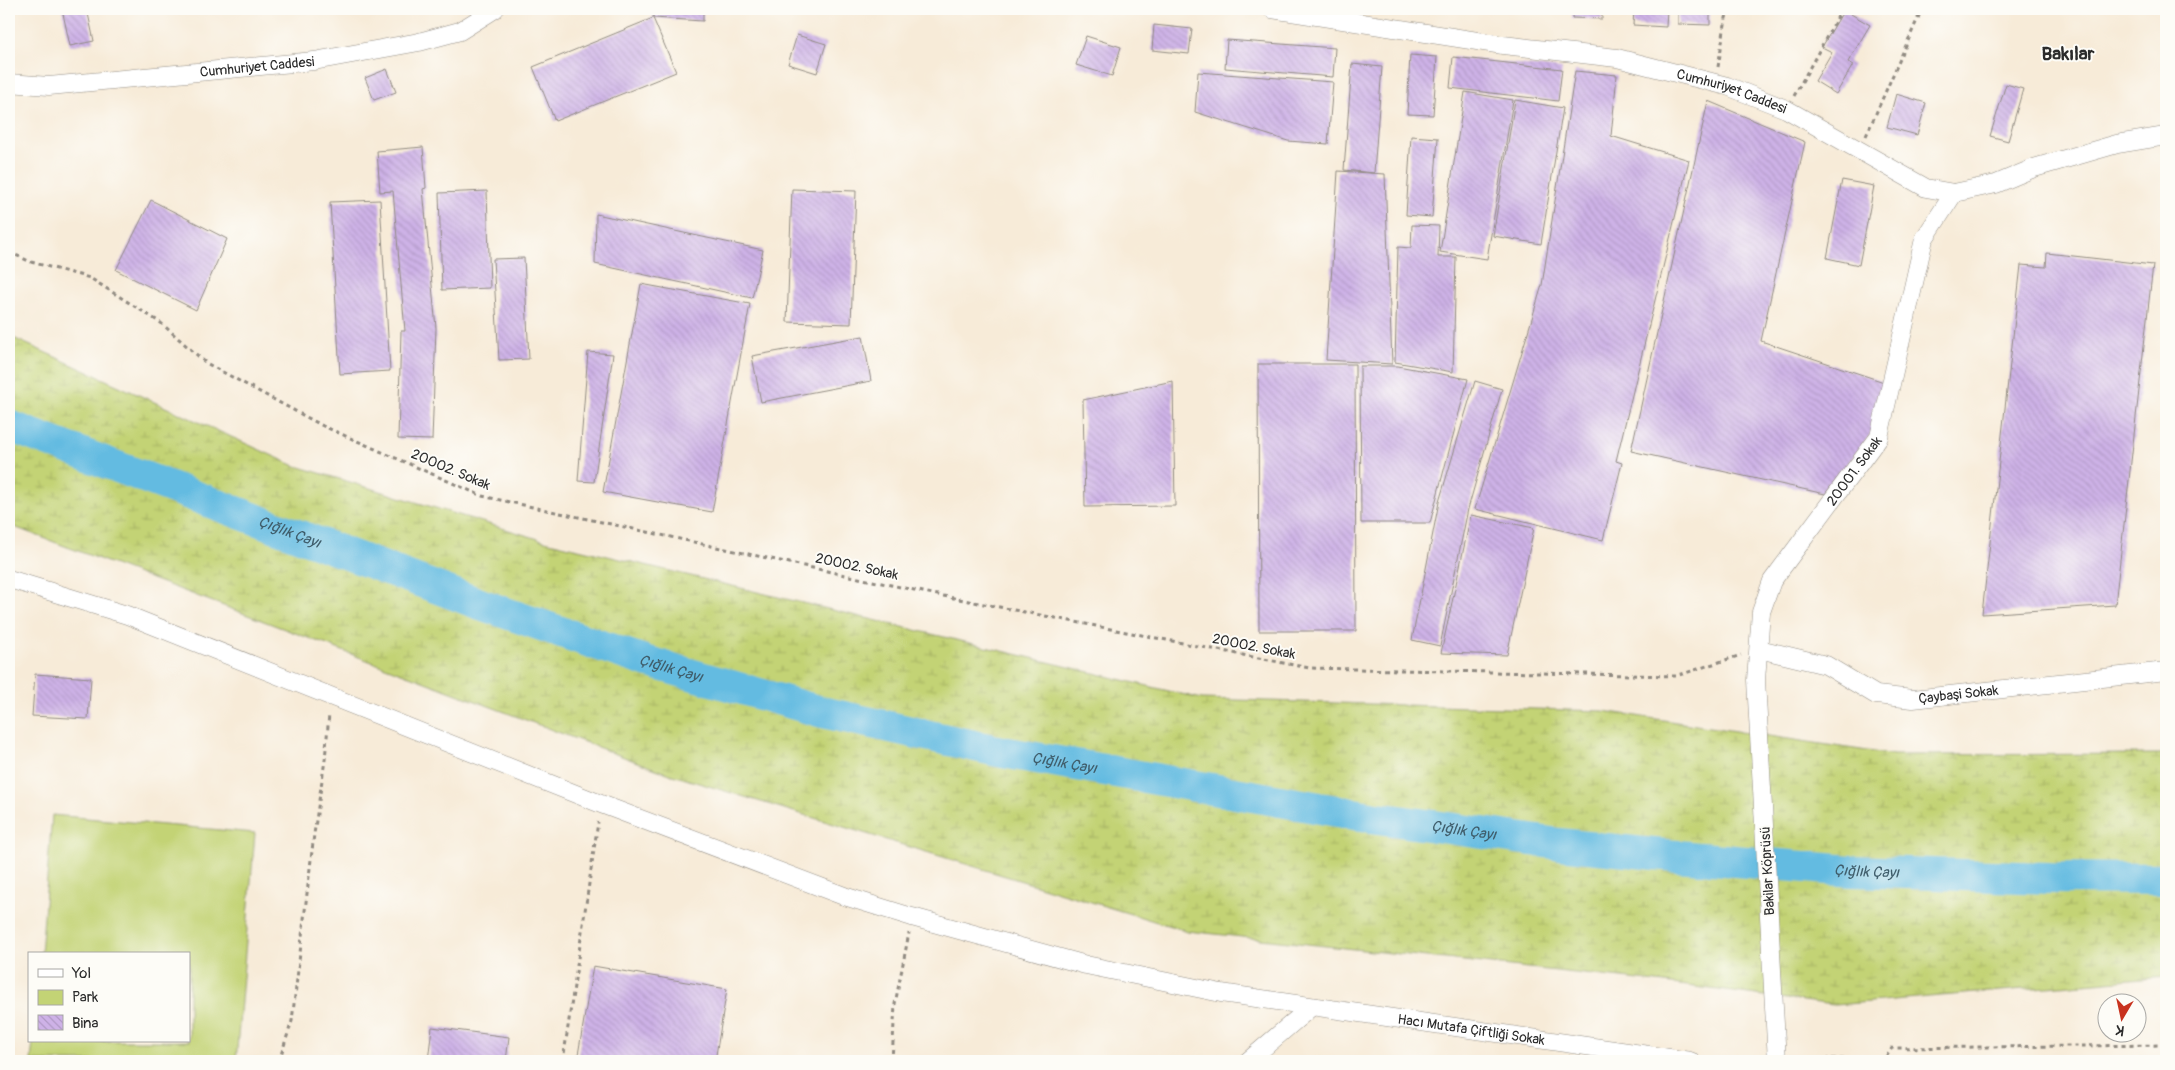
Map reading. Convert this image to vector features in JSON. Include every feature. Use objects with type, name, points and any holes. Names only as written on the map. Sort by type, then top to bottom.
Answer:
[{"type":"street","name":"Cumhuriyet Caddesi","points":[[9,83],[49,86],[314,61],[419,42],[460,31],[494,9]]},
{"type":"street","name":"Cumhuriyet Caddesi","points":[[1272,9],[1503,44],[1617,58],[1716,84],[1786,109],[1926,188],[1954,193],[1996,184],[2034,168],[2117,144],[2166,136]]},
{"type":"street","name":"20001. Sokak","points":[[1756,680],[1762,612],[1772,580],[1879,437],[1924,239],[1954,193]]},
{"type":"street","name":"Hacı Mutafa Çiftliği Sokak","points":[[9,579],[127,615],[601,804],[844,896],[912,917],[1086,965],[1150,980],[1311,1007],[1690,1061]]},
{"type":"street","name":"Çaybaşi Sokak","points":[[1759,649],[1826,665],[1876,695],[1913,700],[2166,671]]},
{"type":"street","name":"Bakilar Köprüsü","points":[[1756,680],[1777,1059]]},
{"type":"street","points":[[1248,1061],[1311,1007]]},
{"type":"path","points":[[1716,84],[1729,9]]},
{"type":"path","points":[[1786,109],[1842,9]]},
{"type":"path","points":[[1859,151],[1922,9]]},
{"type":"path","name":"20002. Sokak","points":[[9,252],[31,262],[90,278],[161,323],[206,363],[323,426],[482,496],[923,592],[1309,668],[1676,676],[1759,649]]},
{"type":"path","points":[[280,1061],[292,1021],[314,834],[326,760],[331,696]]},
{"type":"path","points":[[563,1061],[601,804]]},
{"type":"path","points":[[892,1061],[895,1004],[912,917]]},
{"type":"path","points":[[1777,1059],[1884,1060],[1892,1048],[2166,1045]]},
{"type":"green space","points":[[9,336],[293,465],[545,541],[1202,699],[1603,711],[1894,755],[2166,754],[2166,977],[1834,1005],[1649,981],[1187,931],[669,774],[9,525]]},
{"type":"green space","points":[[52,815],[255,833],[236,1061],[31,1061],[33,1042],[190,1042],[190,952],[41,952]]},
{"type":"building","points":[[62,9],[87,9],[94,41],[70,46]]},
{"type":"building","points":[[654,9],[703,9],[703,21],[653,18]]},
{"type":"building","points":[[1573,9],[1602,9],[1602,19],[1572,18]]},
{"type":"building","points":[[1634,9],[1667,9],[1666,27],[1633,25]]},
{"type":"building","points":[[1678,9],[1710,9],[1710,25],[1678,24]]},
{"type":"building","points":[[1844,10],[1870,25],[1848,62],[1853,65],[1836,94],[1815,81],[1832,52],[1822,47]]},
{"type":"building","points":[[653,18],[676,72],[555,121],[533,67]]},
{"type":"building","points":[[1154,25],[1192,29],[1189,54],[1152,50]]},
{"type":"building","points":[[797,35],[826,44],[817,73],[788,64]]},
{"type":"building","points":[[1086,36],[1121,47],[1112,76],[1076,65]]},
{"type":"building","points":[[1227,40],[1335,48],[1333,77],[1225,68]]},
{"type":"building","points":[[1410,55],[1437,57],[1433,115],[1407,114]]},
{"type":"building","points":[[1453,57],[1562,69],[1558,101],[1450,88]]},
{"type":"building","points":[[1352,64],[1382,67],[1374,173],[1344,170]]},
{"type":"building","points":[[387,69],[396,92],[374,100],[365,78]]},
{"type":"building","points":[[1575,71],[1617,75],[1611,136],[1689,160],[1616,461],[1622,463],[1603,540],[1475,509],[1542,285]]},
{"type":"building","points":[[1198,72],[1333,82],[1328,144],[1288,141],[1195,112]]},
{"type":"building","points":[[2006,84],[2023,89],[2008,141],[1990,136]]},
{"type":"building","points":[[1465,92],[1513,100],[1487,259],[1440,252]]},
{"type":"building","points":[[1896,94],[1926,103],[1917,135],[1887,127]]},
{"type":"building","points":[[1515,100],[1563,108],[1541,244],[1493,236]]},
{"type":"building","points":[[1708,101],[1805,142],[1761,341],[1884,382],[1874,430],[1825,494],[1631,451]]},
{"type":"building","points":[[1411,136],[1438,138],[1432,217],[1406,215]]},
{"type":"building","points":[[423,147],[426,188],[423,189],[436,328],[432,440],[398,439],[401,331],[405,331],[393,191],[380,192],[377,151]]},
{"type":"building","points":[[1338,171],[1385,174],[1392,364],[1326,360]]},
{"type":"building","points":[[1842,180],[1874,186],[1859,265],[1827,258]]},
{"type":"building","points":[[792,189],[856,191],[851,324],[787,322]]},
{"type":"building","points":[[487,191],[490,288],[442,290],[439,193]]},
{"type":"building","points":[[151,200],[227,239],[196,310],[116,270]]},
{"type":"building","points":[[380,200],[390,371],[340,374],[330,202]]},
{"type":"building","points":[[596,214],[763,250],[752,298],[595,264]]},
{"type":"building","points":[[1412,225],[1439,226],[1438,257],[1456,257],[1453,372],[1395,362],[1398,247],[1411,248]]},
{"type":"building","points":[[2047,253],[2153,265],[2115,605],[1982,614],[2021,265],[2046,267]]},
{"type":"building","points":[[524,258],[529,359],[499,360],[493,259]]},
{"type":"building","points":[[641,284],[750,304],[712,512],[603,492]]},
{"type":"building","points":[[863,336],[871,381],[761,402],[752,356]]},
{"type":"building","points":[[588,352],[613,354],[594,482],[578,481]]},
{"type":"building","points":[[1258,364],[1355,364],[1356,631],[1259,631]]},
{"type":"building","points":[[1360,366],[1398,366],[1468,379],[1430,523],[1361,523]]},
{"type":"building","points":[[1173,381],[1175,506],[1085,507],[1083,400]]},
{"type":"building","points":[[1475,381],[1502,389],[1468,509],[1440,646],[1412,640],[1439,502]]},
{"type":"building","points":[[1471,515],[1534,528],[1507,655],[1441,653]]},
{"type":"building","points":[[35,674],[91,678],[88,719],[32,716]]},
{"type":"building","points":[[593,966],[727,989],[715,1061],[577,1061]]},
{"type":"building","points":[[432,1027],[509,1037],[506,1061],[428,1061]]},
{"type":"waterway","name":"Çığlık Çayı","points":[[9,426],[480,604],[645,661],[822,712],[1002,752],[1371,817],[1559,844],[1851,871],[2049,878],[2166,879]]},
{"type":"district","name":"Bakılar","points":[[2068,53]]}]
